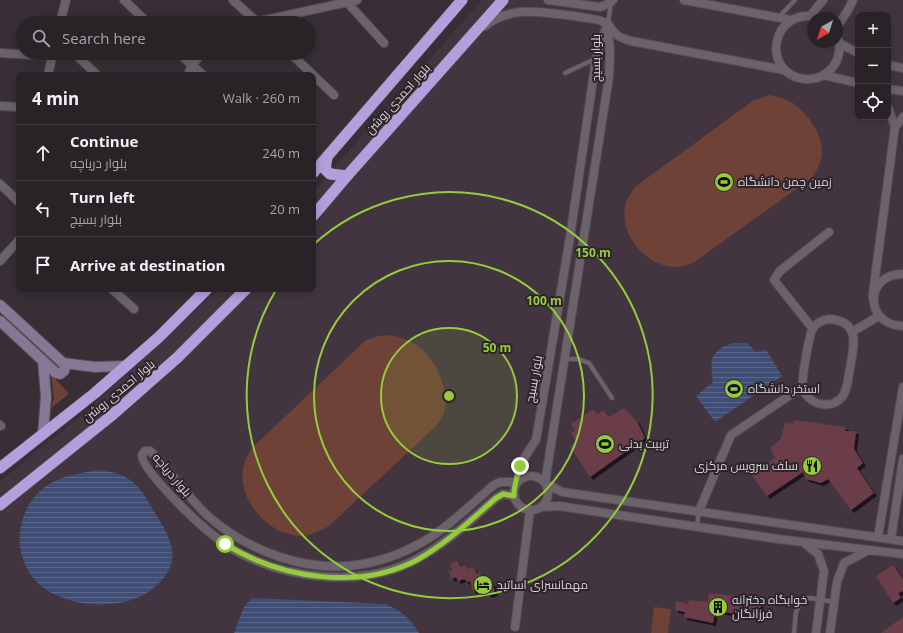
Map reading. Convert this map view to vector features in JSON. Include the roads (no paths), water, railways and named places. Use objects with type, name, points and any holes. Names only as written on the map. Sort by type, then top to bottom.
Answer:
[{"type":"highway","name":"بلوار احمدی روشن","points":[[316,170],[462,0]]},
{"type":"highway","name":"بلوار احمدی روشن","points":[[316,212],[504,0]]},
{"type":"highway","points":[[327,157],[325,169],[330,174],[347,176]]},
{"type":"highway","name":"بلوار احمدی روشن","points":[[0,468],[86,400],[126,366],[159,337],[204,292]]},
{"type":"highway","name":"بلوار احمدی روشن","points":[[0,505],[110,416],[178,357],[243,292]]},
{"type":"main road","points":[[0,305],[63,363],[65,367],[64,371],[60,374],[56,373],[0,321]]},
{"type":"main road","points":[[43,361],[46,397],[44,434]]},
{"type":"main road","points":[[63,363],[95,367],[126,366]]},
{"type":"street","points":[[62,16],[66,0]]},
{"type":"street","points":[[124,0],[141,16]]},
{"type":"street","points":[[234,0],[249,16]]},
{"type":"street","points":[[281,16],[346,1],[357,0]]},
{"type":"street","points":[[548,0],[600,7],[605,6],[612,1]]},
{"type":"street","points":[[684,0],[791,20]]},
{"type":"street","points":[[813,12],[823,0]]},
{"type":"street","points":[[843,18],[853,0]]},
{"type":"street","points":[[346,1],[384,42]]},
{"type":"street","points":[[472,36],[494,19],[510,13],[532,11],[555,14],[599,20],[608,24],[618,36],[626,40],[784,70],[800,79],[810,79],[823,75],[834,66],[838,58],[838,48]]},
{"type":"street","points":[[784,70],[778,61],[776,39],[781,30],[791,20],[807,15]]},
{"type":"street","name":"بلوار بسیج","points":[[517,482],[520,466],[536,440],[570,237],[596,59],[608,24]]},
{"type":"street","name":"بلوار بسیج","points":[[545,483],[609,77],[610,54],[608,24]]},
{"type":"street","points":[[843,43],[855,51]]},
{"type":"street","points":[[0,53],[16,53]]},
{"type":"street","points":[[49,72],[52,60]]},
{"type":"street","points":[[81,60],[94,72]]},
{"type":"street","points":[[187,60],[200,72]]},
{"type":"street","points":[[189,72],[196,60]]},
{"type":"street","points":[[297,60],[310,72]]},
{"type":"street","points":[[891,66],[903,68]]},
{"type":"street","points":[[823,75],[855,81]]},
{"type":"street","points":[[316,78],[334,95]]},
{"type":"street","points":[[891,89],[903,91]]},
{"type":"street","points":[[0,106],[16,107]]},
{"type":"street","points":[[891,116],[895,127],[873,299],[879,316],[903,333]]},
{"type":"street","points":[[895,127],[903,117]]},
{"type":"street","points":[[0,184],[16,199]]},
{"type":"street","points":[[812,329],[774,280],[780,271],[829,232]]},
{"type":"street","points":[[0,261],[16,243]]},
{"type":"street","points":[[873,299],[875,291],[882,281],[894,274],[903,274]]},
{"type":"street","points":[[115,292],[134,309]]},
{"type":"street","points":[[852,332],[879,316]]},
{"type":"street","points":[[822,320],[836,320],[846,325],[852,332],[854,342],[846,389],[842,396],[837,402],[829,405],[819,404],[809,399],[802,387],[809,339],[812,329],[822,320]]},
{"type":"street","points":[[894,326],[903,326]]},
{"type":"street","points":[[699,511],[731,435],[802,387]]},
{"type":"street","points":[[878,537],[903,387]]},
{"type":"street","name":"بلوار دریاچه","points":[[514,496],[503,494],[496,498],[450,539],[428,553],[393,570],[368,575],[322,577],[292,572],[264,564],[225,544],[196,521],[178,502],[144,463],[142,455],[145,451],[150,452],[208,516],[245,542],[262,551],[283,558],[321,565],[339,566],[363,564],[400,553],[422,542],[442,529],[494,485],[500,482],[517,482]]},
{"type":"street","points":[[891,539],[903,458]]},
{"type":"street","points":[[903,541],[562,492],[545,483],[537,476],[532,475],[526,476],[517,482],[515,486],[514,496],[519,506],[524,509],[530,510],[541,507],[559,506],[802,542],[903,554]]},
{"type":"street","points":[[541,507],[545,503],[548,493],[545,483]]},
{"type":"street","points":[[516,627],[530,510]]},
{"type":"street","points":[[802,542],[818,554],[824,571],[816,633]]},
{"type":"street","points":[[830,633],[837,582],[844,563],[870,550]]},
{"type":"lane","points":[[778,18],[795,0]]},
{"type":"lane","points":[[608,24],[612,1]]},
{"type":"lane","points":[[565,73],[596,59]]},
{"type":"lane","points":[[565,359],[578,359],[589,363],[612,398]]},
{"type":"lane","points":[[697,526],[699,511]]},
{"type":"lane","points":[[794,633],[796,612],[803,599],[810,598],[834,602]]},
{"type":"water","name":"استخر دانشگاه","points":[[733,343],[747,343],[756,352],[766,350],[782,376],[715,422],[696,396],[713,382],[711,368],[715,353],[719,349]]},
{"type":"water","points":[[98,470],[115,473],[126,477],[136,485],[165,529],[171,545],[172,563],[163,579],[150,591],[134,599],[121,603],[93,604],[78,602],[64,599],[51,593],[40,585],[31,575],[21,551],[21,525],[31,501],[40,491],[51,483],[62,478]]},
{"type":"water","points":[[252,598],[385,604],[396,609],[405,616],[419,633],[234,633],[244,607]]},
{"type":"place","name":"زمین چمن دانشگاه","points":[[724,182]]},
{"type":"place","name":"استخر دانشگاه","points":[[734,389]]},
{"type":"place","name":"تربیت بدنی","points":[[605,444]]},
{"type":"place","name":"سلف سرویس مرکزی","points":[[812,466]]},
{"type":"place","name":"مهمانسرای اساتید","points":[[483,585]]},
{"type":"place","name":"خوابگاه دخترانه فرزانگان","points":[[718,607]]}]
